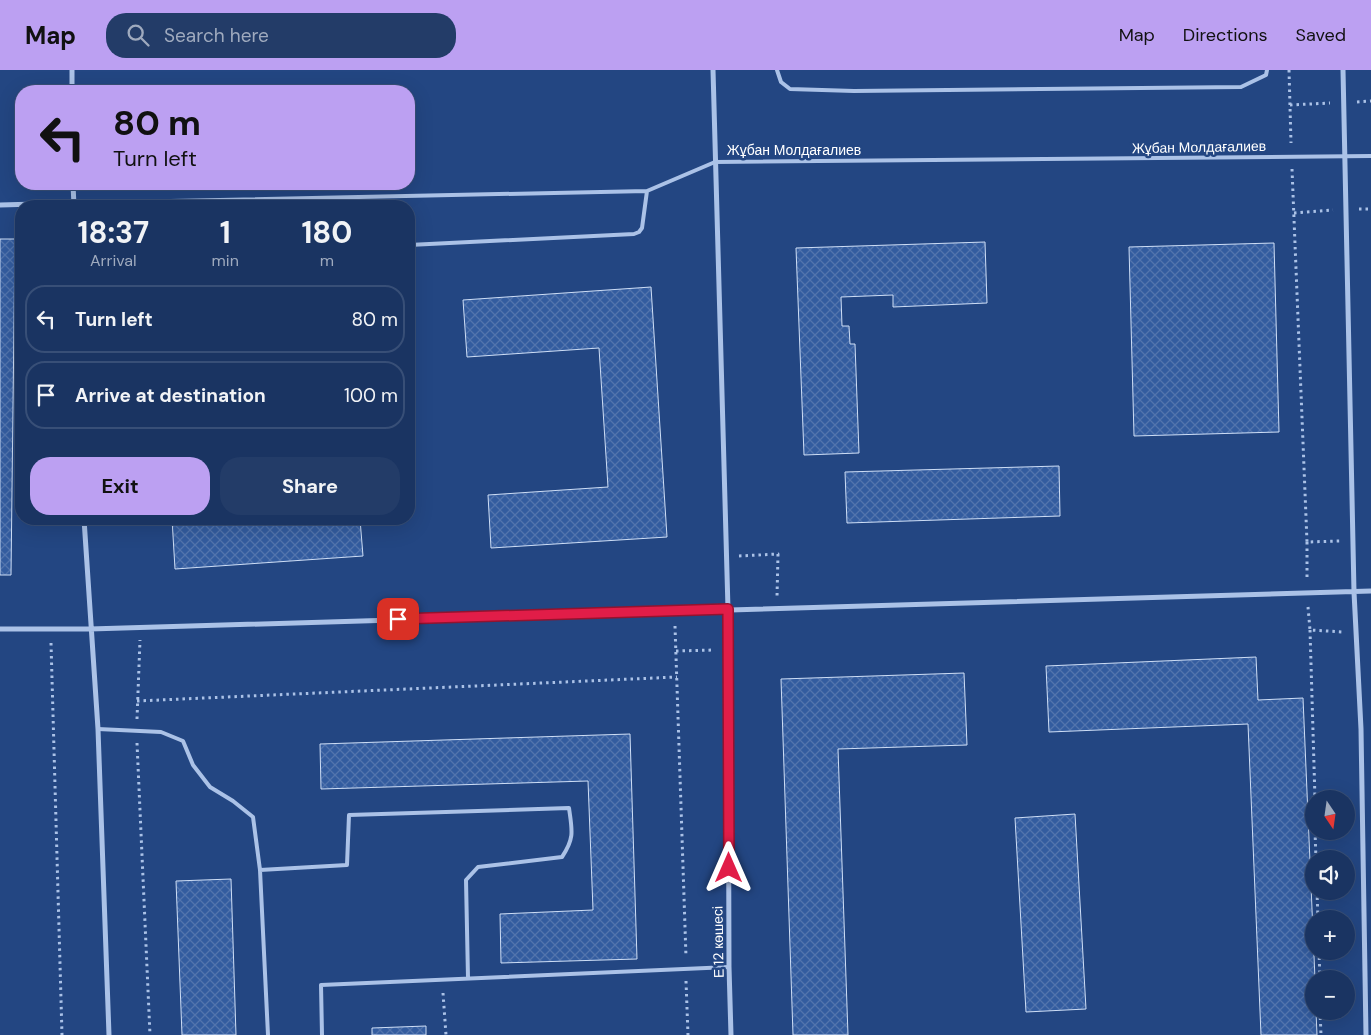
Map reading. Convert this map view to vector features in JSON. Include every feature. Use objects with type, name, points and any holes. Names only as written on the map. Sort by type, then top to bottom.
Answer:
[{"type":"street","points":[[72,70],[72,85]]},
{"type":"street","name":"Е 12 көшесі","points":[[713,70],[728,609],[729,967],[731,1035]]},
{"type":"street","points":[[1343,70],[1354,592],[1361,729],[1366,1035]]},
{"type":"street","points":[[0,205],[15,205]]},
{"type":"street","points":[[84,525],[98,729],[109,1035]]},
{"type":"street","points":[[0,628],[90,629],[1371,591]]},
{"type":"lane","points":[[777,70],[781,82],[790,89],[864,91],[1241,87],[1266,75],[1267,70]]},
{"type":"lane","name":"Жұбан Молдағалиев","points":[[209,200],[647,191],[715,162],[1371,156]]},
{"type":"lane","points":[[415,245],[634,234],[642,228],[647,191]]},
{"type":"lane","points":[[98,729],[161,732],[183,741],[193,765],[210,786],[253,817],[260,870],[268,1035]]},
{"type":"lane","points":[[260,870],[347,865],[349,815],[569,808],[573,834],[570,847],[562,857],[478,867],[466,880],[468,978]]},
{"type":"lane","points":[[1364,947],[1371,946]]},
{"type":"lane","points":[[322,1035],[321,984],[729,967]]},
{"type":"path","points":[[1289,70],[1307,542],[1353,541]]},
{"type":"path","points":[[726,557],[778,554],[777,608]]},
{"type":"path","points":[[675,611],[688,1035]]},
{"type":"path","points":[[140,627],[136,730],[150,1035]]},
{"type":"path","points":[[50,629],[62,1035]]},
{"type":"path","points":[[1310,630],[1315,790]]},
{"type":"path","points":[[676,651],[728,649]]},
{"type":"path","points":[[137,701],[677,677]]},
{"type":"path","points":[[442,980],[446,1035]]},
{"type":"path","points":[[1320,1020],[1321,1035]]},
{"type":"building","points":[[0,239],[15,239],[11,575],[0,575]]},
{"type":"building","points":[[985,242],[987,303],[893,307],[893,295],[841,297],[842,326],[849,326],[850,344],[855,344],[859,453],[804,455],[796,248]]},
{"type":"building","points":[[1274,243],[1279,432],[1134,436],[1129,247]]},
{"type":"building","points":[[651,287],[667,537],[491,548],[488,495],[608,487],[599,348],[467,357],[463,300]]},
{"type":"building","points":[[1059,466],[1060,516],[847,523],[845,472]]},
{"type":"building","points":[[172,525],[360,525],[363,556],[175,569]]},
{"type":"building","points":[[1256,657],[1258,700],[1303,698],[1307,790],[1305,790],[1305,840],[1309,840],[1309,850],[1305,850],[1305,900],[1312,900],[1312,910],[1305,910],[1305,960],[1314,960],[1315,970],[1305,970],[1305,1020],[1316,1020],[1317,1035],[1261,1035],[1248,724],[1049,732],[1046,666]]},
{"type":"building","points":[[964,673],[967,745],[838,749],[848,1035],[793,1035],[781,679]]},
{"type":"building","points":[[630,734],[637,959],[501,963],[500,914],[593,910],[588,781],[321,789],[320,744]]},
{"type":"building","points":[[1075,814],[1086,1009],[1026,1012],[1015,818]]},
{"type":"building","points":[[231,879],[236,1035],[182,1035],[176,881]]},
{"type":"building","points":[[426,1026],[426,1035],[372,1035],[372,1028]]},
{"type":"route","points":[[398,619],[728,609],[729,868]]}]
